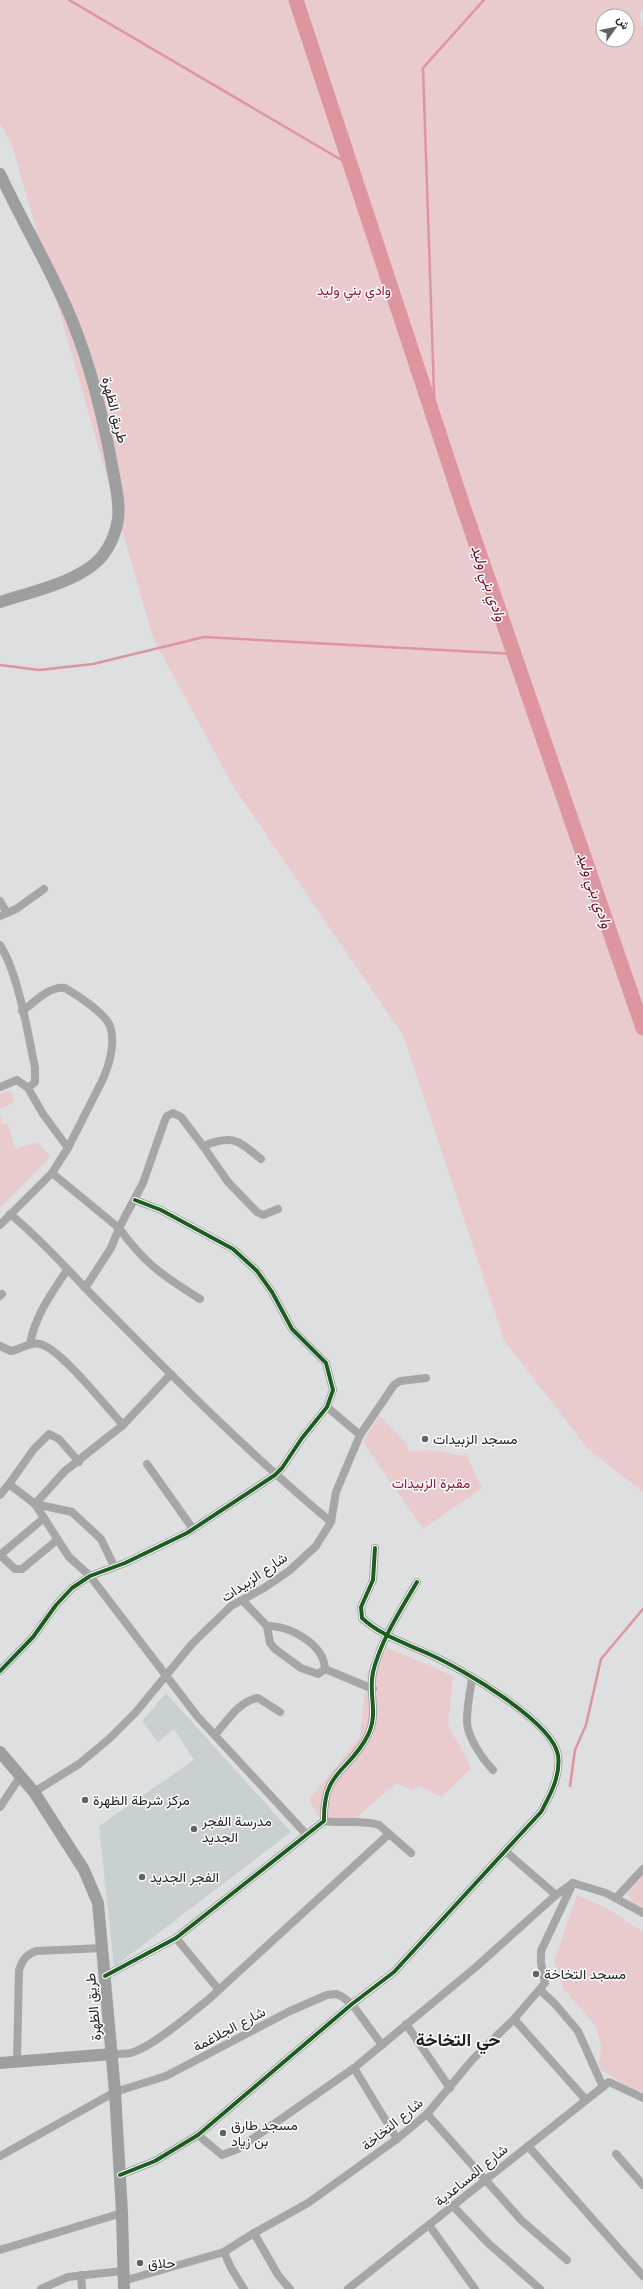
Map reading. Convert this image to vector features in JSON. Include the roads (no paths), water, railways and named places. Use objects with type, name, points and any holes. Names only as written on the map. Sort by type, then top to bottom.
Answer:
[{"type":"main road","name":"طريق الظهرة","points":[[0,174],[59,291],[84,351],[108,443],[118,499],[118,519],[113,538],[103,555],[89,569],[51,586],[0,602]]},
{"type":"main road","name":"طريق الظهرة","points":[[0,1752],[34,1792],[84,1870],[98,1903],[115,2092],[122,2213],[123,2280]]},
{"type":"main road","points":[[0,2063],[17,2060],[112,2054]]},
{"type":"street","points":[[0,901],[3,914],[44,889]]},
{"type":"street","points":[[0,945],[10,964],[36,1076],[35,1082],[28,1088]]},
{"type":"street","points":[[0,1225],[52,1173],[68,1148],[107,1071],[110,1056],[110,1026],[103,1016],[65,988],[58,987],[52,989],[22,1011]]},
{"type":"street","points":[[0,1087],[18,1080],[28,1088],[43,1114],[68,1148]]},
{"type":"street","points":[[85,1288],[111,1248],[119,1228],[135,1200],[143,1183],[167,1116],[177,1114],[181,1117],[228,1182],[257,1212],[263,1215],[278,1209]]},
{"type":"street","points":[[203,1146],[226,1138],[242,1145],[261,1159]]},
{"type":"street","points":[[52,1173],[119,1228],[145,1260],[164,1277],[200,1299]]},
{"type":"street","points":[[0,1671],[34,1637],[63,1597],[90,1576],[125,1562],[194,1530],[275,1475],[282,1468],[302,1438],[327,1406],[333,1390],[326,1363],[292,1330],[272,1292],[257,1271],[233,1249],[161,1210],[135,1200]]},
{"type":"street","points":[[10,1214],[32,1232],[67,1270],[275,1475],[331,1522]]},
{"type":"street","points":[[30,1344],[33,1327],[40,1313],[67,1270]]},
{"type":"street","points":[[0,1346],[11,1351],[30,1344],[41,1344],[61,1357],[124,1425]]},
{"type":"street","points":[[35,1504],[55,1481],[124,1425],[171,1374]]},
{"type":"street","name":"شارع الزبيدات","points":[[34,1792],[79,1764],[110,1738],[136,1712],[165,1676],[212,1624],[231,1606],[243,1601],[289,1571],[316,1546],[331,1522],[336,1492],[360,1435],[394,1385],[400,1381],[426,1378]]},
{"type":"street","points":[[327,1406],[360,1435]]},
{"type":"street","points":[[0,1495],[34,1449],[49,1434],[59,1439],[79,1462]]},
{"type":"street","points":[[147,1464],[194,1530]]},
{"type":"street","points":[[9,1484],[35,1504],[69,1557],[90,1576],[165,1676],[215,1735],[306,1834]]},
{"type":"street","points":[[35,1504],[72,1512],[101,1539],[114,1566]]},
{"type":"street","points":[[44,1518],[0,1555],[15,1569],[22,1569],[57,1540]]},
{"type":"street","points":[[120,2175],[155,2161],[198,2135],[352,2004],[394,1972],[541,1812],[554,1785],[558,1766],[558,1755],[554,1744],[548,1736],[500,1695],[433,1656],[387,1636],[366,1622],[360,1614],[361,1607],[373,1580],[375,1548]]},
{"type":"street","points":[[324,1821],[325,1793],[330,1783],[360,1746],[374,1720],[373,1673],[387,1636],[417,1582]]},
{"type":"street","points":[[243,1601],[267,1626],[270,1643],[283,1657],[310,1672],[318,1674],[325,1669]]},
{"type":"street","points":[[267,1626],[276,1626],[288,1629],[312,1644],[322,1655],[325,1669]]},
{"type":"street","points":[[325,1669],[373,1690]]},
{"type":"street","points":[[472,1679],[466,1719],[468,1728],[484,1759],[493,1770]]},
{"type":"street","points":[[215,1735],[244,1702],[251,1699],[258,1698],[280,1712]]},
{"type":"street","points":[[0,1807],[20,1777]]},
{"type":"street","points":[[105,1976],[176,1938],[324,1821],[338,1824],[373,1823],[379,1825],[411,1853]]},
{"type":"street","points":[[112,2054],[131,2053],[149,2043],[186,2018],[219,1990],[389,1834]]},
{"type":"street","points":[[505,1851],[556,1894]]},
{"type":"street","points":[[616,1898],[643,1869]]},
{"type":"street","points":[[198,2135],[214,2151],[222,2155],[229,2154],[354,2068],[476,1967],[556,1894],[573,1883]]},
{"type":"street","points":[[573,1883],[616,1898],[643,1913]]},
{"type":"street","points":[[573,1883],[541,1951],[544,1983],[540,1990],[555,2004],[578,2031],[606,2084],[643,2098]]},
{"type":"street","points":[[176,1938],[219,1990]]},
{"type":"street","points":[[17,2060],[19,1970],[22,1960],[36,1950],[103,1948]]},
{"type":"street","name":"شارع التخاخة","points":[[41,2289],[57,2281],[80,2275],[123,2280],[224,2252],[254,2233],[308,2203],[397,2139],[427,2114],[473,2059],[514,2019],[540,1990]]},
{"type":"street","name":"شارع الجلاغمة","points":[[0,2156],[115,2092],[166,2076],[290,2011],[327,1995],[336,1994],[352,2004]]},
{"type":"street","points":[[352,2004],[382,2045]]},
{"type":"street","points":[[514,2019],[586,2100]]},
{"type":"street","points":[[406,2024],[450,2088]]},
{"type":"street","points":[[354,2068],[397,2139]]},
{"type":"street","name":"شارع المساعدية","points":[[352,2288],[606,2084]]},
{"type":"street","points":[[427,2114],[520,2220],[567,2260]]},
{"type":"street","points":[[528,2146],[643,2276]]},
{"type":"street","points":[[616,2154],[643,2184]]},
{"type":"street","points":[[453,2206],[488,2243],[540,2289]]},
{"type":"street","points":[[0,2250],[122,2213]]},
{"type":"street","points":[[429,2225],[475,2289]]},
{"type":"street","points":[[254,2233],[278,2275],[290,2289]]},
{"type":"street","points":[[224,2252],[231,2268],[244,2289]]},
{"type":"street","points":[[80,2275],[82,2289]]},
{"type":"waterway","points":[[69,0],[350,165]]},
{"type":"waterway","name":"وادي بني وليد","points":[[296,0],[463,506],[643,1028]]},
{"type":"waterway","points":[[435,422],[423,68],[484,0]]},
{"type":"waterway","points":[[0,665],[39,670],[93,664],[204,637],[514,654]]},
{"type":"waterway","points":[[570,1786],[575,1750],[586,1725],[601,1659],[643,1609]]},
{"type":"place","name":"مسجد الزبيدات","points":[[425,1439]]},
{"type":"place","name":"مركز شرطة الظهرة","points":[[85,1800]]},
{"type":"place","name":"مدرسة الفجر الجديد","points":[[194,1829]]},
{"type":"place","name":"الفجر الجديد","points":[[142,1877]]},
{"type":"place","name":"مسجد التخاخة","points":[[536,1974]]},
{"type":"place","name":"مسجد طارق بن زياد","points":[[223,2133]]},
{"type":"place","name":"حلاق","points":[[140,2263]]},
{"type":"district","name":"حي التخاخة","points":[[458,2040]]},
{"type":"park label","name":"مقبرة الزبيدات","points":[[431,1483]]}]
